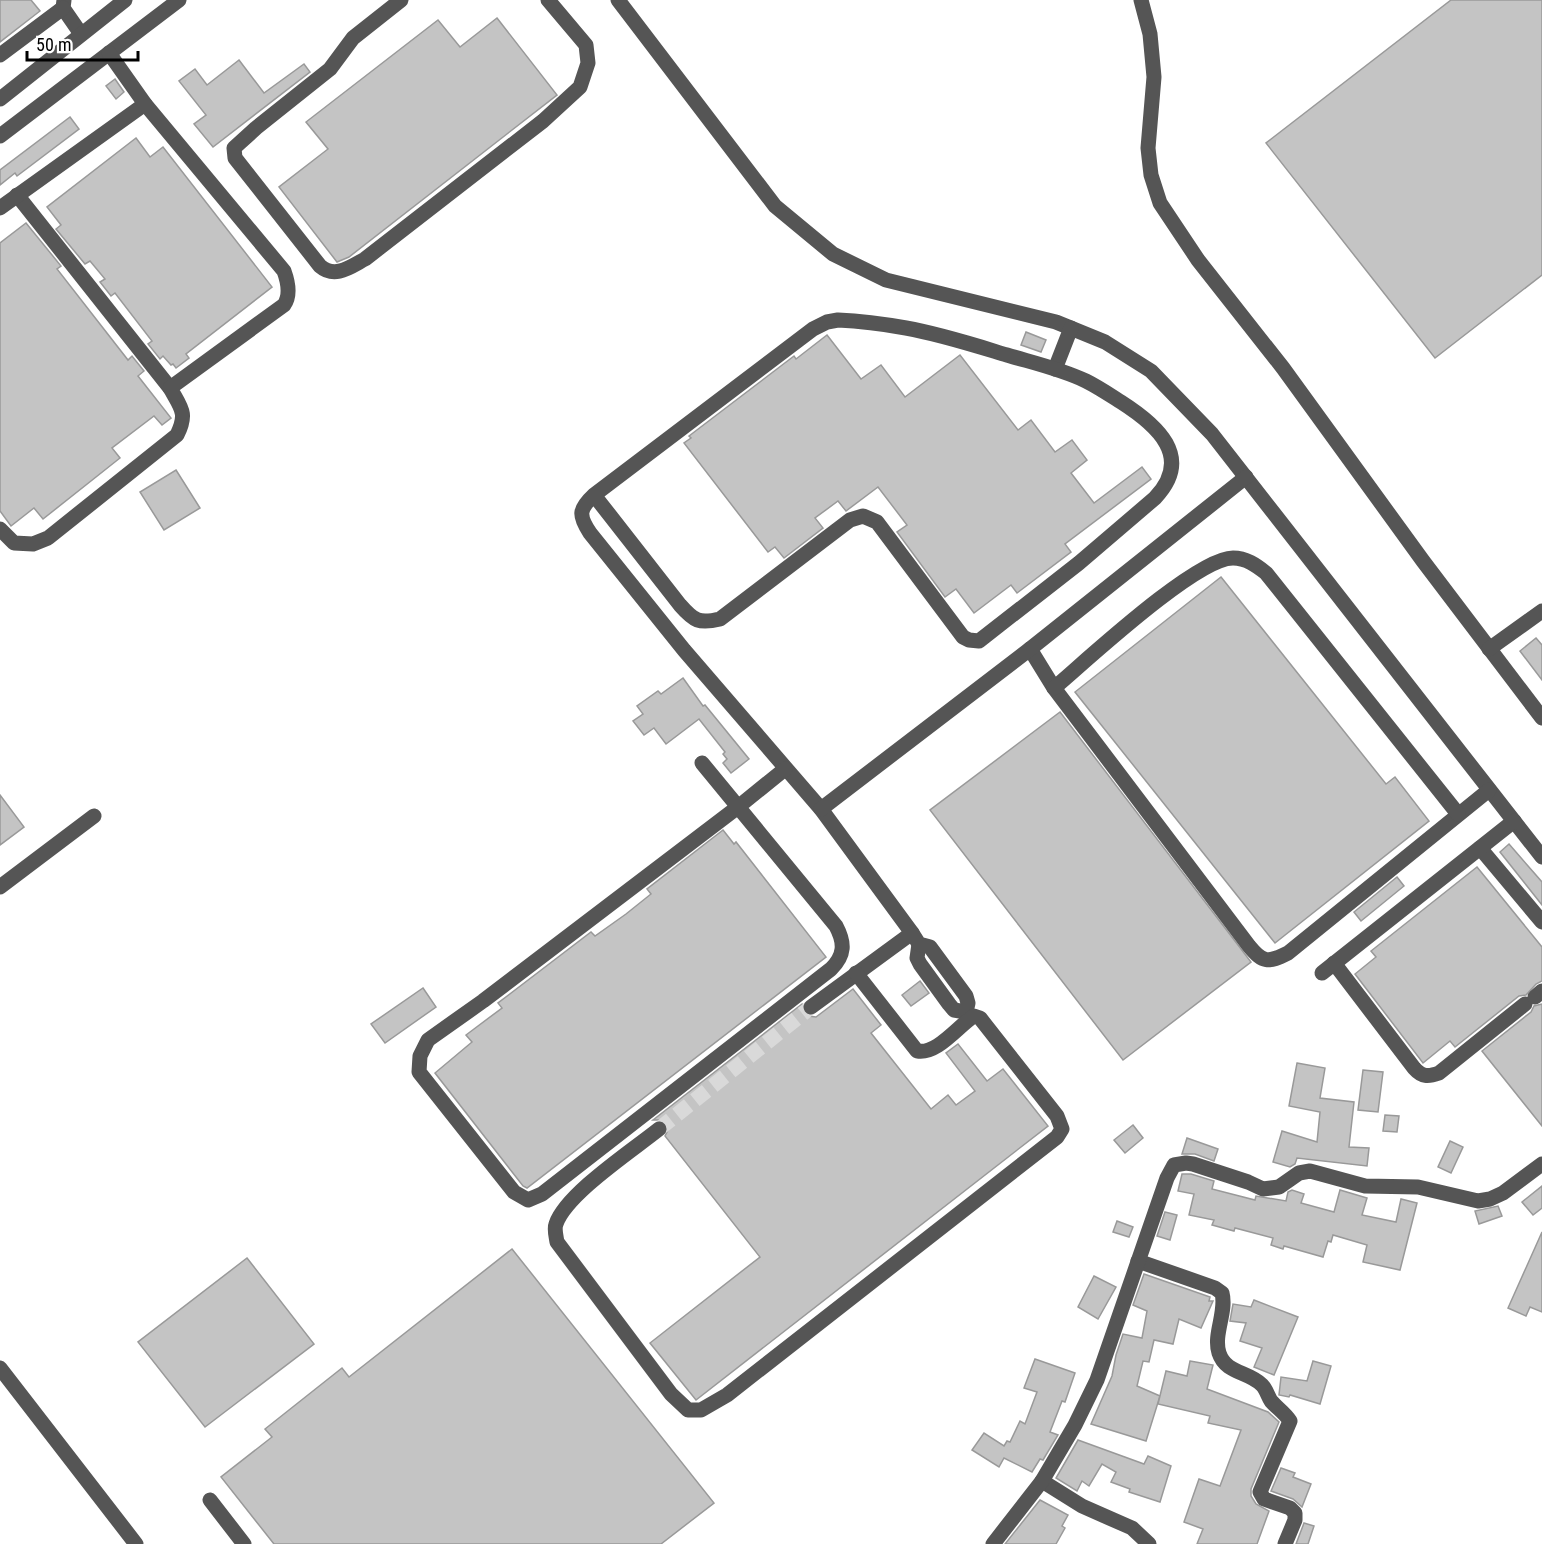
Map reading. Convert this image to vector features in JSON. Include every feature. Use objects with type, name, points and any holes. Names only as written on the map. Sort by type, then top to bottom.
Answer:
[{"type":"street","points":[[0,99],[125,0]]},
{"type":"street","points":[[0,136],[178,0]]},
{"type":"street","points":[[400,0],[353,38],[330,69],[234,148],[235,158],[327,272],[341,272],[365,259],[543,121],[580,87],[588,63],[586,45],[548,0]]},
{"type":"street","points":[[618,0],[775,206],[833,254],[885,280],[1056,322],[1105,342],[1151,371],[1212,434],[1542,857]]},
{"type":"street","points":[[1141,0],[1150,34],[1154,77],[1148,148],[1151,175],[1160,203],[1198,260],[1283,368],[1542,718]]},
{"type":"street","points":[[0,55],[64,4],[81,34]]},
{"type":"street","points":[[109,53],[144,104],[284,271],[288,288],[288,300],[284,305],[170,388]]},
{"type":"street","points":[[0,208],[144,104]]},
{"type":"street","points":[[0,529],[14,543],[33,544],[48,538],[177,435],[183,423],[184,414],[170,388],[17,195]]},
{"type":"street","points":[[594,495],[680,605],[694,619],[701,622],[720,619],[850,520],[863,516],[877,522],[963,637],[969,640],[979,640],[1079,563],[1165,488],[1172,474],[1173,461],[1168,445],[1153,426],[1134,411],[1086,381],[1055,369],[954,339],[907,328],[838,320],[827,322],[813,329],[594,495],[583,508],[582,522],[590,533],[684,650],[821,809],[916,938],[930,947],[966,996],[968,1015],[949,1037],[930,1050],[917,1051],[856,973]]},
{"type":"street","points":[[1055,369],[1071,328]]},
{"type":"street","points":[[821,809],[1030,649],[1246,477]]},
{"type":"street","points":[[1054,688],[1141,613],[1200,570],[1218,561],[1232,558],[1242,559],[1253,563],[1266,573],[1458,814]]},
{"type":"street","points":[[1489,649],[1542,611]]},
{"type":"street","points":[[1030,649],[1054,688],[1261,959],[1269,961],[1288,953],[1489,790]]},
{"type":"street","points":[[702,763],[738,807],[836,926],[843,938],[844,950],[840,960],[831,969],[542,1194],[528,1200],[514,1192],[419,1072],[420,1056],[428,1040],[483,1001],[738,807],[785,769]]},
{"type":"street","points":[[0,887],[94,816]]},
{"type":"street","points":[[1514,821],[1328,968],[1423,1076],[1439,1073],[1534,998]]},
{"type":"street","points":[[1480,848],[1542,922]]},
{"type":"street","points":[[811,1007],[856,973],[916,938]]},
{"type":"street","points":[[659,1129],[575,1196],[561,1212],[554,1227],[557,1242],[671,1394],[688,1410],[702,1410],[727,1395],[1057,1137],[1062,1129],[1057,1116],[980,1017],[968,1015]]},
{"type":"street","points":[[993,1544],[1042,1481],[1075,1425],[1097,1380],[1137,1261],[1167,1178],[1174,1165],[1193,1164],[1263,1189],[1279,1187],[1299,1173],[1310,1171],[1365,1186],[1418,1187],[1478,1202],[1510,1189],[1542,1164]]},
{"type":"street","points":[[1137,1261],[1215,1288],[1222,1293],[1223,1305],[1218,1345],[1224,1362],[1228,1368],[1262,1385],[1271,1400],[1290,1421],[1260,1492],[1264,1499],[1290,1508],[1295,1513],[1295,1520],[1285,1544]]},
{"type":"street","points":[[0,1368],[136,1544]]},
{"type":"street","points":[[1042,1481],[1082,1506],[1132,1528],[1149,1544]]},
{"type":"street","points":[[210,1500],[244,1544]]},
{"type":"building","points":[[0,0],[31,0],[40,11],[0,42]]},
{"type":"building","points":[[1451,0],[1542,0],[1542,275],[1435,358],[1266,143]]},
{"type":"building","points":[[497,18],[557,95],[349,257],[337,262],[279,187],[328,149],[306,122],[438,20],[460,47]]},
{"type":"building","points":[[239,60],[264,93],[304,64],[310,72],[213,147],[194,124],[206,115],[179,81],[195,69],[207,85]]},
{"type":"building","points":[[115,79],[124,92],[116,99],[106,86]]},
{"type":"building","points":[[70,117],[79,129],[17,176],[15,173],[0,185],[0,170]]},
{"type":"building","points":[[136,138],[150,157],[163,147],[272,287],[186,354],[189,358],[176,368],[163,356],[160,359],[148,344],[152,341],[115,293],[111,296],[100,282],[105,279],[90,261],[85,264],[56,229],[61,225],[47,207]]},
{"type":"building","points":[[26,223],[61,266],[57,269],[128,360],[132,356],[144,371],[138,376],[171,418],[162,425],[154,416],[112,448],[120,458],[43,519],[34,508],[11,526],[0,511],[0,243]]},
{"type":"building","points":[[1026,332],[1046,340],[1041,352],[1021,345]]},
{"type":"building","points":[[827,335],[861,379],[881,365],[905,397],[960,355],[1018,430],[1031,420],[1055,452],[1072,440],[1087,460],[1071,473],[1094,503],[1142,467],[1151,479],[1065,544],[1071,552],[1017,593],[1011,585],[974,613],[956,589],[945,597],[897,532],[907,525],[878,487],[846,511],[838,501],[815,518],[823,528],[784,558],[775,547],[768,552],[684,443],[691,438],[689,436],[794,356],[796,359]]},
{"type":"building","points":[[176,470],[200,508],[164,530],[140,492]]},
{"type":"building","points":[[1221,577],[1386,784],[1395,777],[1429,821],[1275,943],[1075,692]]},
{"type":"building","points":[[1536,638],[1542,645],[1542,680],[1520,651]]},
{"type":"building","points":[[683,678],[703,706],[705,705],[749,759],[731,773],[723,763],[727,759],[723,754],[725,752],[699,719],[666,744],[654,728],[644,735],[633,721],[643,714],[637,706],[658,691],[661,694]]},
{"type":"building","points":[[1060,712],[1251,962],[1123,1060],[930,810]]},
{"type":"building","points":[[0,795],[24,827],[0,845]]},
{"type":"building","points":[[723,830],[734,844],[736,842],[826,957],[527,1188],[523,1186],[435,1073],[472,1042],[466,1035],[502,1008],[498,1003],[591,932],[595,936],[626,914],[651,894],[647,889]]},
{"type":"building","points":[[1509,844],[1542,882],[1542,905],[1500,852]]},
{"type":"building","points":[[1477,867],[1542,947],[1542,981],[1526,995],[1519,996],[1455,1047],[1450,1041],[1423,1063],[1355,974],[1376,957],[1371,951]]},
{"type":"building","points":[[1397,877],[1404,886],[1361,921],[1354,912]]},
{"type":"building","points":[[920,981],[929,993],[911,1006],[902,995]]},
{"type":"building","points":[[423,988],[436,1007],[385,1043],[371,1024]]},
{"type":"building","points":[[853,989],[881,1025],[871,1033],[931,1109],[948,1095],[956,1105],[975,1091],[946,1053],[958,1044],[987,1081],[1003,1069],[1048,1126],[696,1400],[650,1343],[760,1257],[665,1136],[669,1128],[666,1123],[662,1120],[653,1120],[802,1004],[804,1013],[816,1017]]},
{"type":"building","points":[[1542,1004],[1542,1126],[1482,1051],[1531,1012],[1534,1006]]},
{"type":"building","points":[[1297,1063],[1325,1068],[1320,1098],[1354,1102],[1349,1147],[1369,1148],[1367,1166],[1297,1158],[1295,1164],[1290,1167],[1273,1162],[1282,1131],[1317,1142],[1320,1112],[1289,1106]]},
{"type":"building","points":[[1363,1070],[1383,1072],[1378,1112],[1358,1110]]},
{"type":"building","points":[[1385,1115],[1399,1116],[1397,1132],[1383,1131]]},
{"type":"building","points":[[1133,1125],[1143,1138],[1125,1153],[1114,1140]]},
{"type":"building","points":[[1187,1138],[1218,1149],[1214,1161],[1195,1154],[1182,1154]]},
{"type":"building","points":[[1450,1141],[1463,1147],[1451,1173],[1438,1167]]},
{"type":"building","points":[[1182,1174],[1191,1174],[1214,1181],[1212,1189],[1255,1200],[1256,1196],[1286,1201],[1288,1192],[1292,1190],[1304,1194],[1301,1203],[1334,1212],[1340,1190],[1367,1198],[1362,1215],[1396,1222],[1401,1199],[1417,1203],[1400,1270],[1363,1262],[1367,1245],[1333,1235],[1331,1242],[1328,1241],[1323,1257],[1284,1246],[1283,1249],[1271,1245],[1273,1238],[1235,1228],[1234,1231],[1212,1225],[1214,1220],[1189,1215],[1194,1194],[1178,1191]]},
{"type":"building","points":[[1542,1186],[1542,1208],[1533,1215],[1522,1202]]},
{"type":"building","points":[[1498,1206],[1502,1216],[1479,1224],[1475,1211]]},
{"type":"building","points":[[1165,1212],[1177,1215],[1170,1240],[1157,1236]]},
{"type":"building","points":[[1117,1221],[1133,1227],[1129,1237],[1113,1232]]},
{"type":"building","points":[[1542,1232],[1542,1312],[1530,1307],[1526,1316],[1508,1308]]},
{"type":"building","points":[[512,1249],[714,1503],[661,1544],[274,1544],[221,1477],[272,1437],[265,1429],[342,1368],[349,1377]]},
{"type":"building","points":[[247,1258],[314,1344],[205,1427],[138,1342]]},
{"type":"building","points":[[1144,1274],[1210,1297],[1209,1301],[1213,1301],[1201,1328],[1179,1319],[1173,1344],[1154,1340],[1149,1362],[1143,1361],[1137,1386],[1160,1396],[1146,1441],[1091,1424],[1112,1376],[1123,1334],[1142,1338],[1147,1311],[1133,1305]]},
{"type":"building","points":[[1094,1276],[1116,1287],[1098,1319],[1078,1307]]},
{"type":"building","points":[[1254,1300],[1298,1317],[1274,1375],[1254,1367],[1262,1348],[1240,1341],[1246,1323],[1230,1321],[1233,1304],[1251,1307]]},
{"type":"building","points":[[1035,1359],[1075,1373],[1065,1402],[1062,1401],[1050,1432],[1058,1435],[1043,1460],[1040,1459],[1032,1472],[1004,1458],[999,1467],[972,1450],[984,1433],[1004,1446],[1007,1441],[1010,1442],[1020,1421],[1025,1424],[1037,1392],[1024,1388]]},
{"type":"building","points":[[1190,1361],[1213,1365],[1207,1389],[1268,1412],[1279,1422],[1251,1489],[1251,1496],[1256,1504],[1269,1511],[1257,1544],[1197,1544],[1203,1529],[1184,1522],[1199,1479],[1220,1486],[1241,1430],[1208,1423],[1210,1416],[1158,1404],[1166,1371],[1187,1376]]},
{"type":"building","points":[[1313,1361],[1331,1366],[1320,1404],[1290,1395],[1289,1397],[1279,1395],[1281,1377],[1307,1381]]},
{"type":"building","points":[[1078,1440],[1144,1464],[1148,1456],[1171,1466],[1160,1502],[1129,1492],[1130,1489],[1111,1482],[1116,1472],[1102,1464],[1089,1486],[1082,1481],[1077,1491],[1056,1478]]},
{"type":"building","points":[[1281,1468],[1295,1473],[1293,1477],[1311,1484],[1302,1507],[1293,1499],[1271,1491]]},
{"type":"building","points":[[1040,1500],[1068,1515],[1062,1526],[1065,1528],[1056,1544],[1005,1544]]},
{"type":"building","points":[[1304,1523],[1314,1526],[1308,1544],[1296,1544]]},
{"type":"tunnel","points":[[659,1129],[811,1007]]}]
